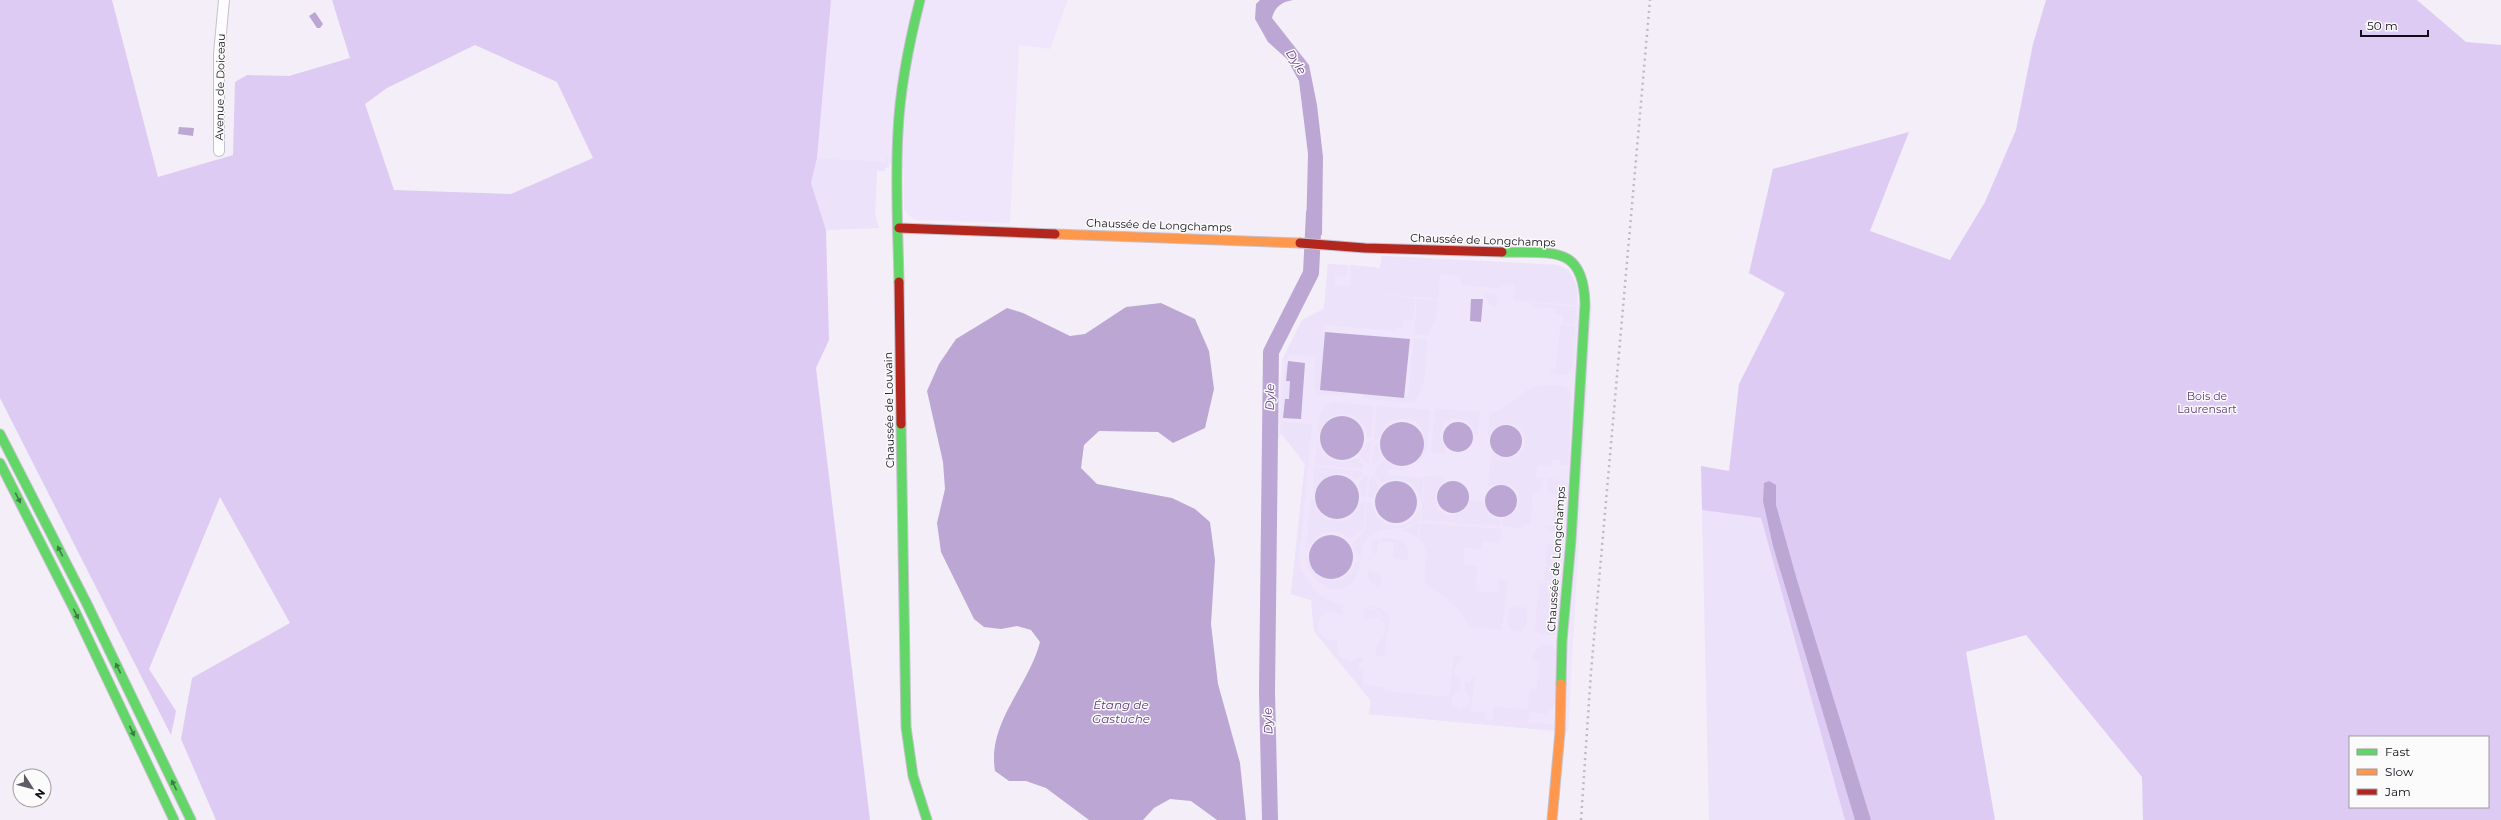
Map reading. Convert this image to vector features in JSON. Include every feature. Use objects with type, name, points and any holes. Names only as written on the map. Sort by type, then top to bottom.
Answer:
[{"type":"main road","name":"Chaussée de Louvain","points":[[920,0],[905,59],[898,118],[898,228],[906,727],[913,776],[926,820]]},
{"type":"main road","name":"Chaussée de Longchamps","points":[[898,228],[1304,243],[1364,248],[1552,254],[1572,261],[1580,267],[1584,279],[1585,305],[1571,540],[1562,641],[1560,732],[1552,820]]},
{"type":"main road","points":[[0,434],[86,602],[191,820]]},
{"type":"main road","points":[[0,463],[74,609],[174,820]]},
{"type":"street","name":"Avenue de Doiceau","points":[[219,150],[219,54],[224,0]]},
{"type":"shaded area","points":[[831,0],[1068,0],[1050,49],[1019,45],[1010,223],[916,220],[909,216],[904,209],[904,168],[886,163],[817,158]]},
{"type":"shaded area","points":[[817,158],[886,162],[886,158],[888,158],[889,167],[885,168],[885,171],[877,171],[875,214],[879,228],[826,230],[811,183]]},
{"type":"shaded area","points":[[1382,256],[1558,265],[1569,270],[1578,287],[1577,305],[1592,305],[1568,732],[1369,714],[1371,701],[1314,631],[1311,600],[1291,594],[1305,464],[1281,432],[1280,439],[1276,437],[1282,360],[1302,320],[1324,309],[1328,264],[1380,268]]},
{"type":"shaded area","points":[[1382,256],[1558,265],[1569,272],[1575,281],[1577,305],[1513,300],[1515,284],[1501,285],[1500,288],[1461,285],[1461,276],[1440,274],[1438,299],[1369,293],[1415,299],[1413,321],[1403,320],[1403,328],[1397,328],[1397,331],[1325,325],[1320,390],[1348,393],[1347,396],[1316,394],[1317,390],[1313,390],[1316,356],[1289,354],[1288,359],[1282,360],[1302,320],[1324,309],[1328,264],[1347,265],[1346,276],[1335,275],[1335,286],[1351,286],[1351,265],[1380,268]]},
{"type":"shaded area","points":[[1483,293],[1497,295],[1496,306],[1490,305]]},
{"type":"shaded area","points":[[1417,299],[1438,301],[1436,317],[1428,335],[1414,334]]},
{"type":"shaded area","points":[[1531,303],[1576,307],[1575,324],[1563,323],[1563,315],[1555,314],[1556,308],[1531,307]]},
{"type":"shaded area","points":[[1562,325],[1575,326],[1572,369],[1566,375],[1551,374],[1551,371],[1556,368],[1560,328]]},
{"type":"shaded area","points":[[1414,338],[1427,339],[1425,373],[1418,397],[1413,401],[1408,402],[1363,398],[1363,394],[1408,396]]},
{"type":"shaded area","points":[[1288,361],[1286,381],[1290,381],[1289,399],[1285,399],[1283,418],[1280,420],[1285,362]]},
{"type":"shaded area","points":[[1547,385],[1564,386],[1571,391],[1569,465],[1560,466],[1560,460],[1552,460],[1551,466],[1537,465],[1536,478],[1544,478],[1540,492],[1533,492],[1530,525],[1525,524],[1520,528],[1501,526],[1503,519],[1516,511],[1519,503],[1519,496],[1514,487],[1508,485],[1502,484],[1488,487],[1491,452],[1508,458],[1515,456],[1524,448],[1525,442],[1519,427],[1509,423],[1497,427],[1487,437],[1490,413],[1497,412],[1529,389]]},
{"type":"shaded area","points":[[1335,402],[1374,406],[1371,438],[1367,438],[1363,425],[1358,420],[1346,415],[1333,416],[1327,420],[1317,436],[1322,410],[1325,406]]},
{"type":"shaded area","points":[[1377,406],[1430,410],[1425,453],[1415,466],[1412,467],[1421,458],[1424,446],[1423,433],[1417,423],[1404,419],[1386,424],[1378,439],[1374,439]]},
{"type":"shaded area","points":[[1435,409],[1480,411],[1478,436],[1475,436],[1470,424],[1460,419],[1454,419],[1444,425],[1440,435],[1446,454],[1431,453]]},
{"type":"shaded area","points":[[1284,422],[1312,425],[1299,560],[1301,568],[1309,583],[1320,595],[1334,603],[1343,605],[1342,615],[1332,611],[1327,612],[1321,617],[1318,632],[1327,640],[1337,640],[1337,651],[1340,657],[1350,662],[1360,657],[1363,659],[1363,663],[1359,663],[1358,669],[1363,670],[1363,685],[1384,687],[1384,691],[1449,697],[1454,656],[1464,657],[1454,669],[1455,676],[1461,681],[1459,685],[1460,690],[1452,696],[1452,704],[1460,710],[1469,705],[1471,698],[1464,690],[1466,686],[1464,682],[1469,683],[1475,676],[1471,712],[1486,713],[1486,720],[1492,721],[1494,706],[1527,710],[1530,689],[1537,689],[1539,661],[1532,661],[1533,656],[1540,647],[1544,645],[1552,646],[1556,648],[1556,707],[1549,709],[1547,714],[1529,712],[1528,722],[1551,724],[1554,726],[1556,731],[1369,714],[1371,701],[1314,631],[1311,600],[1291,594],[1305,464],[1280,432],[1281,424]]},
{"type":"shaded area","points":[[1318,437],[1319,445],[1322,451],[1331,460],[1344,462],[1358,458],[1364,466],[1362,469],[1315,464]]},
{"type":"shaded area","points":[[1367,442],[1371,443],[1369,463],[1366,464],[1360,455]]},
{"type":"shaded area","points":[[1374,444],[1377,444],[1381,457],[1374,465],[1372,464]]},
{"type":"shaded area","points":[[1384,460],[1400,468],[1412,467],[1402,470],[1388,469],[1388,475],[1423,478],[1421,502],[1416,489],[1407,481],[1394,479],[1381,483],[1375,475],[1376,467]]},
{"type":"shaded area","points":[[1314,467],[1362,471],[1363,474],[1356,480],[1343,473],[1330,475],[1319,483],[1313,496]]},
{"type":"shaded area","points":[[1365,476],[1368,477],[1366,497],[1362,497],[1358,484]]},
{"type":"shaded area","points":[[1425,476],[1444,477],[1435,492],[1435,499],[1440,511],[1445,514],[1457,514],[1467,506],[1470,500],[1483,502],[1488,514],[1500,520],[1500,526],[1421,520]]},
{"type":"shaded area","points":[[1373,477],[1379,485],[1372,498],[1368,497],[1370,478]]},
{"type":"shaded area","points":[[1547,478],[1568,481],[1567,487],[1560,487],[1557,524],[1565,525],[1564,528],[1558,532],[1548,531],[1546,527],[1552,527],[1556,494],[1549,493]]},
{"type":"shaded area","points":[[1311,497],[1319,513],[1331,521],[1349,518],[1359,508],[1362,502],[1366,503],[1363,529],[1349,539],[1342,533],[1323,533],[1312,542],[1306,552]]},
{"type":"shaded area","points":[[1367,502],[1371,503],[1374,512],[1380,519],[1386,524],[1394,526],[1409,522],[1416,516],[1420,507],[1419,521],[1402,528],[1375,526],[1402,530],[1419,523],[1418,538],[1400,530],[1382,530],[1374,533],[1368,538],[1363,546],[1361,556],[1356,556],[1352,543],[1365,530]]},
{"type":"shaded area","points":[[1702,510],[1761,518],[1846,820],[1709,820]]},
{"type":"shaded area","points":[[1421,523],[1501,529],[1500,543],[1482,541],[1481,549],[1464,548],[1463,564],[1477,567],[1476,591],[1498,593],[1498,581],[1508,580],[1501,630],[1471,627],[1454,604],[1427,584],[1425,578],[1426,551],[1424,545],[1419,539]]},
{"type":"shaded area","points":[[1383,538],[1395,539],[1403,542],[1407,548],[1408,560],[1393,558],[1394,543],[1378,541],[1377,554],[1373,553],[1373,546],[1369,553],[1373,542]]},
{"type":"shaded area","points":[[1547,543],[1562,546],[1557,556],[1555,582],[1544,581]]},
{"type":"shaded area","points":[[1306,554],[1312,570],[1324,579],[1330,581],[1343,577],[1349,573],[1356,561],[1360,561],[1357,575],[1351,584],[1342,588],[1333,589],[1323,586],[1315,578],[1309,568]]},
{"type":"shaded area","points":[[1368,570],[1381,574],[1380,587],[1374,585],[1370,581]]},
{"type":"shaded area","points":[[1539,583],[1555,583],[1548,584],[1548,593],[1554,595],[1553,608],[1558,633],[1552,635],[1546,635],[1535,630]]},
{"type":"shaded area","points":[[1514,606],[1524,607],[1527,611],[1527,626],[1520,632],[1511,630],[1508,624],[1510,609]]},
{"type":"shaded area","points":[[1365,607],[1378,607],[1385,611],[1388,614],[1389,623],[1374,608]]},
{"type":"shaded area","points":[[1365,609],[1373,610],[1388,624],[1384,656],[1376,656],[1377,644],[1385,636],[1385,624],[1377,616],[1364,618]]},
{"type":"green space","points":[[0,0],[112,0],[158,177],[233,155],[235,82],[247,75],[289,76],[350,58],[332,0],[831,0],[817,158],[811,183],[826,230],[829,340],[816,368],[870,820],[216,820],[181,739],[192,678],[290,623],[220,497],[149,669],[176,711],[171,735],[0,398]],"holes":[[[475,45],[557,82],[593,158],[511,194],[394,190],[365,104],[387,88]]]},
{"type":"green space","name":"Bois de Laurensart","points":[[2046,0],[2417,0],[2466,42],[2501,45],[2501,820],[2143,820],[2142,777],[2026,635],[1966,652],[1995,820],[1845,820],[1761,518],[1702,510],[1701,466],[1729,471],[1739,384],[1785,293],[1749,273],[1773,169],[1909,132],[1870,231],[1950,260],[1985,202],[2016,130],[2033,44]]},
{"type":"water","points":[[1260,0],[1293,0],[1285,2],[1279,6],[1272,18],[1309,65],[1317,105],[1323,157],[1322,235],[1306,234],[1308,154],[1299,81],[1287,59],[1268,42],[1255,19],[1256,4]]},
{"type":"water","points":[[315,12],[323,24],[320,28],[317,28],[309,16]]},
{"type":"water","points":[[179,127],[194,128],[193,136],[178,134]]},
{"type":"water","points":[[1471,299],[1483,299],[1481,322],[1470,321]]},
{"type":"water","name":"Étang de Gastuche","points":[[1161,303],[1195,319],[1209,351],[1214,389],[1205,428],[1173,443],[1158,432],[1099,431],[1084,445],[1081,468],[1097,484],[1172,498],[1195,509],[1210,522],[1215,560],[1211,624],[1218,684],[1240,763],[1246,820],[1217,820],[1191,801],[1170,799],[1154,808],[1143,820],[1089,820],[1046,788],[1026,781],[1009,781],[995,771],[994,753],[997,736],[1010,705],[1035,658],[1040,642],[1031,630],[1017,626],[1001,629],[984,627],[974,619],[941,552],[937,523],[945,489],[943,462],[927,391],[939,364],[956,339],[1007,308],[1023,313],[1070,336],[1085,334],[1126,307]]},
{"type":"water","points":[[1325,332],[1410,339],[1404,398],[1320,390]]},
{"type":"water","points":[[1288,361],[1305,363],[1301,419],[1283,418],[1285,399],[1289,399],[1290,381],[1286,381]]},
{"type":"water","points":[[1342,416],[1354,420],[1360,426],[1364,438],[1360,450],[1354,456],[1342,460],[1330,456],[1324,450],[1320,438],[1324,426],[1330,420]]},
{"type":"water","points":[[1402,422],[1414,426],[1420,432],[1424,444],[1420,456],[1414,462],[1402,466],[1390,462],[1384,456],[1380,444],[1384,432],[1390,426]]},
{"type":"water","points":[[1458,422],[1469,426],[1473,437],[1469,448],[1458,452],[1447,448],[1443,437],[1447,426]]},
{"type":"water","points":[[1503,425],[1509,425],[1518,429],[1522,441],[1518,453],[1509,457],[1503,457],[1494,453],[1490,444],[1490,438],[1494,429]]},
{"type":"water","points":[[1337,475],[1349,479],[1355,485],[1359,497],[1355,509],[1349,515],[1337,519],[1325,515],[1319,509],[1315,497],[1319,485],[1325,479]]},
{"type":"water","points":[[1396,481],[1411,487],[1417,502],[1411,517],[1396,523],[1381,517],[1375,502],[1381,487]]},
{"type":"water","points":[[1450,481],[1456,481],[1466,488],[1469,497],[1468,503],[1462,510],[1456,513],[1450,513],[1440,506],[1437,500],[1437,494],[1444,484]]},
{"type":"water","points":[[1769,481],[1776,485],[1776,505],[1797,580],[1871,820],[1855,820],[1773,546],[1763,501],[1764,483]]},
{"type":"water","points":[[1498,485],[1504,485],[1514,492],[1517,501],[1516,507],[1510,514],[1504,517],[1498,517],[1488,510],[1485,504],[1485,498],[1492,488]]},
{"type":"water","points":[[1331,535],[1343,539],[1349,545],[1353,557],[1349,569],[1343,575],[1331,579],[1319,575],[1313,569],[1309,557],[1313,545],[1319,539]]},
{"type":"waterway","name":"Dyle","points":[[1270,820],[1267,692],[1271,352],[1311,273],[1314,213]]},
{"type":"railway","points":[[1581,820],[1591,672],[1650,0]]},
{"type":"traffic: fast","points":[[899,282],[897,188],[899,115],[912,32],[920,0]]},
{"type":"traffic: fast","points":[[1502,252],[1536,252],[1562,256],[1571,262],[1578,271],[1583,285],[1585,305],[1571,540],[1562,641],[1561,684]]},
{"type":"traffic: fast","points":[[901,424],[906,727],[913,776],[927,820]]},
{"type":"traffic: fast","points":[[0,434],[86,602],[191,820]]},
{"type":"traffic: fast","points":[[0,463],[74,609],[174,820]]},
{"type":"traffic: slow","points":[[1055,234],[1300,243]]},
{"type":"traffic: slow","points":[[1552,820],[1560,732],[1561,684]]},
{"type":"traffic: jam","points":[[899,228],[1055,234]]},
{"type":"traffic: jam","points":[[1300,243],[1365,248],[1502,252]]},
{"type":"traffic: jam","points":[[899,282],[901,424]]}]
